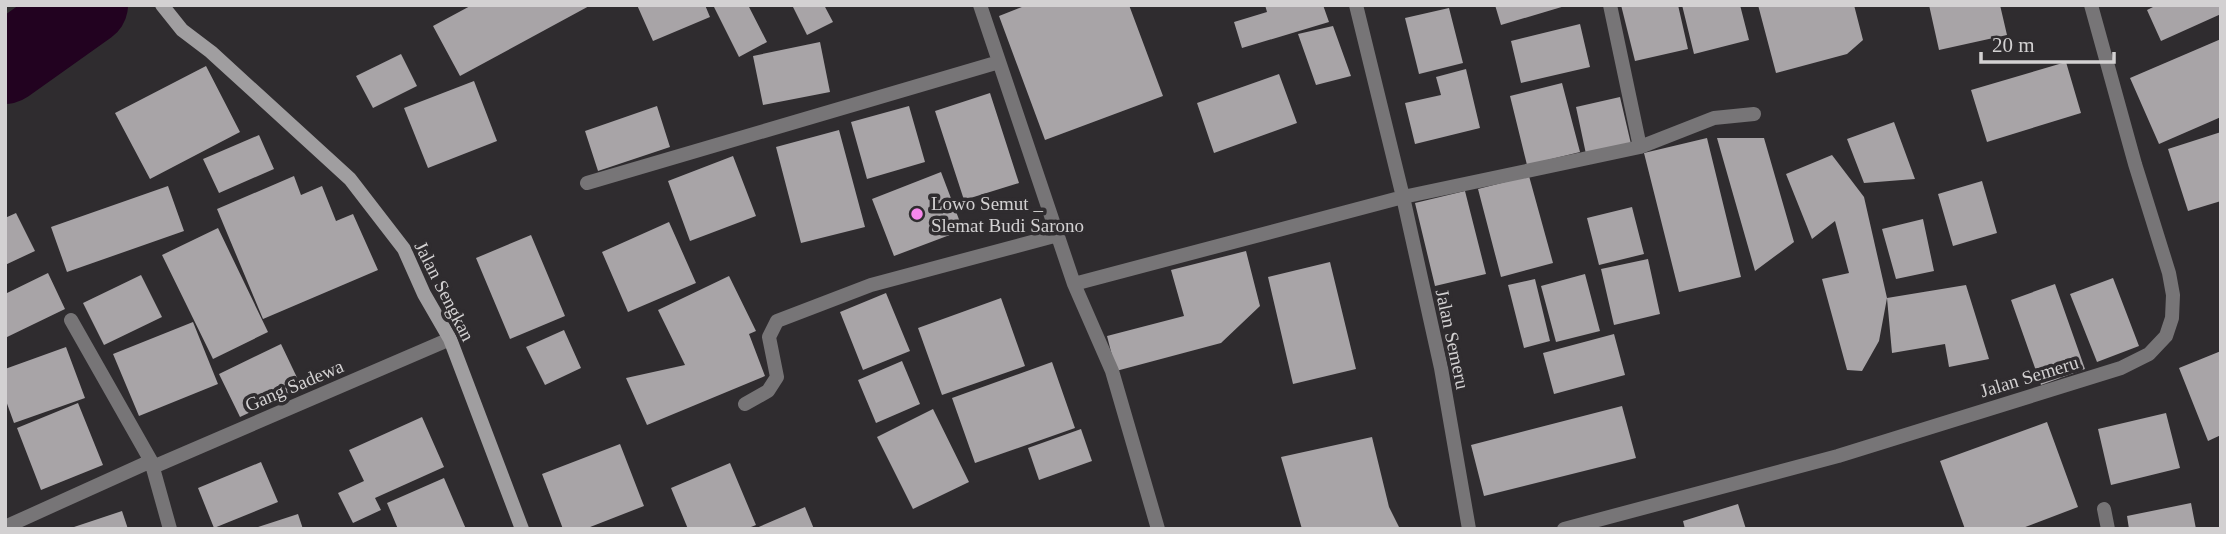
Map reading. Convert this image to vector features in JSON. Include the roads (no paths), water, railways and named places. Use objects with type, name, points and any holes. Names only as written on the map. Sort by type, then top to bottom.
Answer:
[{"type":"main road","name":"Jalan Sengkan","points":[[162,5],[182,30],[211,52],[350,179],[404,249],[424,294],[450,339],[522,529]]},
{"type":"street","points":[[980,5],[1074,284],[1112,371],[1158,529]]},
{"type":"street","name":"Jalan Semeru","points":[[1356,5],[1441,368],[1469,529]]},
{"type":"street","points":[[1610,5],[1640,147]]},
{"type":"street","name":"Jalan Semeru","points":[[1564,529],[1838,456],[2121,368],[2157,347],[2166,336],[2172,318],[2174,295],[2091,5]]},
{"type":"street","points":[[587,183],[999,62]]},
{"type":"street","points":[[1074,284],[1403,197],[1640,147],[1714,118],[1754,114]]},
{"type":"street","points":[[745,404],[768,391],[777,377],[769,337],[777,321],[870,285],[1058,235]]},
{"type":"street","points":[[71,320],[152,464],[170,529]]},
{"type":"street","name":"Gang Sadewa","points":[[5,527],[450,339]]},
{"type":"street","points":[[2104,509],[2108,529]]},
{"type":"waterway","points":[[5,64],[88,5]]},
{"type":"place","name":"Lowo Semut _ Slemat Budi Sarono","points":[[917,214]]}]
